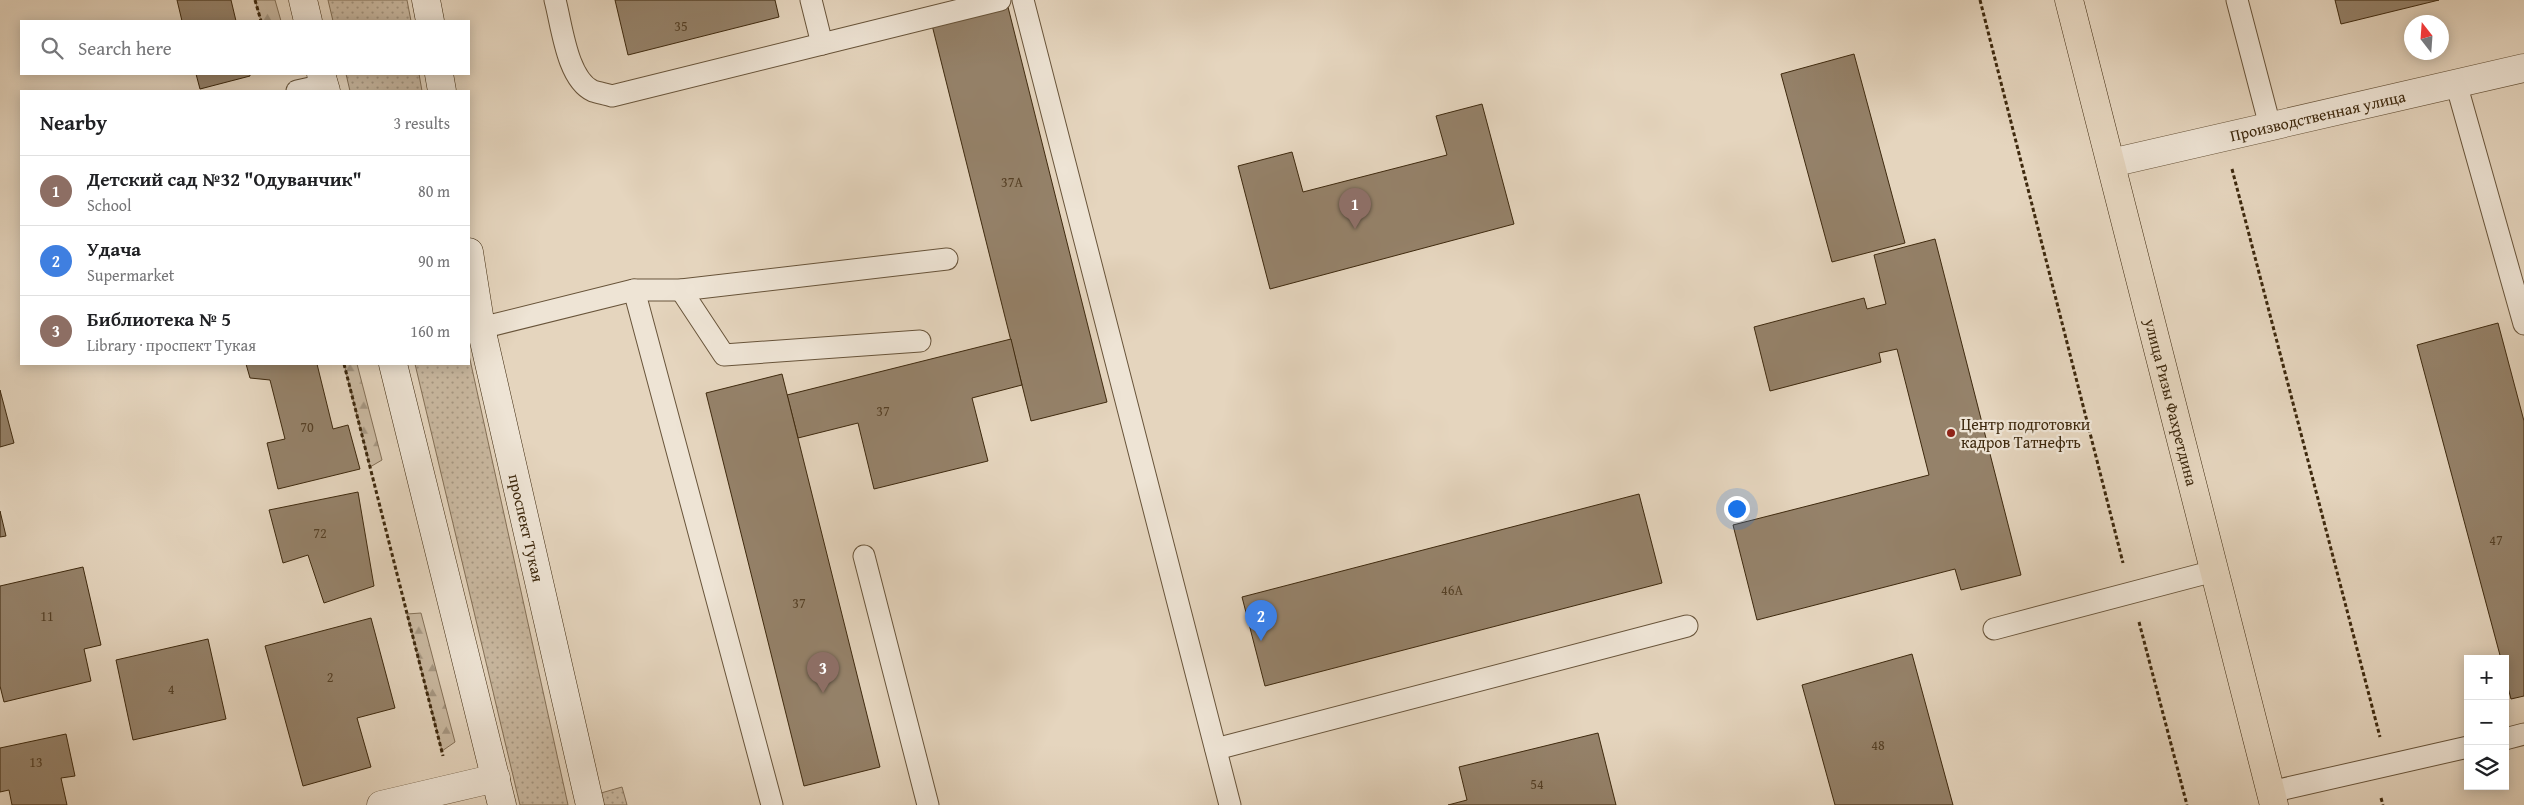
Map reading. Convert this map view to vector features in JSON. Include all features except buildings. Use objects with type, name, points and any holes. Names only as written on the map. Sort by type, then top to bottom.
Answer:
[{"type":"main road","points":[[303,0],[308,20]]},
{"type":"main road","points":[[426,0],[430,20]]},
{"type":"main road","name":"улица Ризы Фахретдина","points":[[2069,0],[2272,798]]},
{"type":"main road","name":"Производственная улица","points":[[2111,163],[2524,68]]},
{"type":"main road","points":[[439,75],[442,90]]},
{"type":"main road","name":"проспект Тукая","points":[[470,258],[482,328],[590,805]]},
{"type":"main road","points":[[393,365],[502,805]]},
{"type":"main road","points":[[380,805],[496,778]]},
{"type":"lane","points":[[555,0],[571,65],[579,80],[592,91],[612,96],[822,44],[946,7],[1000,0]]},
{"type":"lane","points":[[811,0],[822,44]]},
{"type":"lane","points":[[1023,0],[1230,805]]},
{"type":"lane","points":[[2237,0],[2270,126]]},
{"type":"lane","points":[[300,90],[324,83]]},
{"type":"lane","points":[[2456,83],[2524,324]]},
{"type":"lane","points":[[482,328],[634,290],[681,290],[947,259]]},
{"type":"lane","points":[[634,290],[772,805]]},
{"type":"lane","points":[[681,290],[724,356],[920,341]]},
{"type":"lane","points":[[864,556],[928,805]]},
{"type":"lane","points":[[1994,629],[2214,571]]},
{"type":"lane","points":[[1216,749],[1687,626]]},
{"type":"lane","points":[[2509,738],[2524,734]]},
{"type":"lane","points":[[2272,798],[2387,766],[2464,748]]},
{"type":"path","points":[[255,0],[260,20]]},
{"type":"path","points":[[1980,0],[2187,805]]},
{"type":"path","points":[[2224,137],[2387,766],[2380,794],[2383,805]]},
{"type":"path","points":[[344,365],[451,789]]},
{"type":"green space","points":[[255,0],[275,0],[281,20],[261,20]]},
{"type":"green space","points":[[328,0],[407,0],[411,20],[333,20]]},
{"type":"green space","points":[[346,75],[419,75],[422,90],[350,90]]},
{"type":"green space","points":[[470,360],[568,805],[520,805],[415,365],[470,365]]},
{"type":"green space","points":[[344,365],[357,365],[382,460],[370,467]]},
{"type":"green space","points":[[421,613],[455,742],[442,751],[407,614]]},
{"type":"green space","points":[[622,787],[627,805],[604,805],[601,793]]},
{"type":"place","name":"Детский сад №32 \"Одуванчик\"","points":[[1355,229]]},
{"type":"place","name":"Центр подготовки кадров Татнефть","points":[[1951,433]]},
{"type":"place","name":"Удача","points":[[1261,641]]},
{"type":"place","name":"Библиотека № 5","points":[[823,693]]}]
